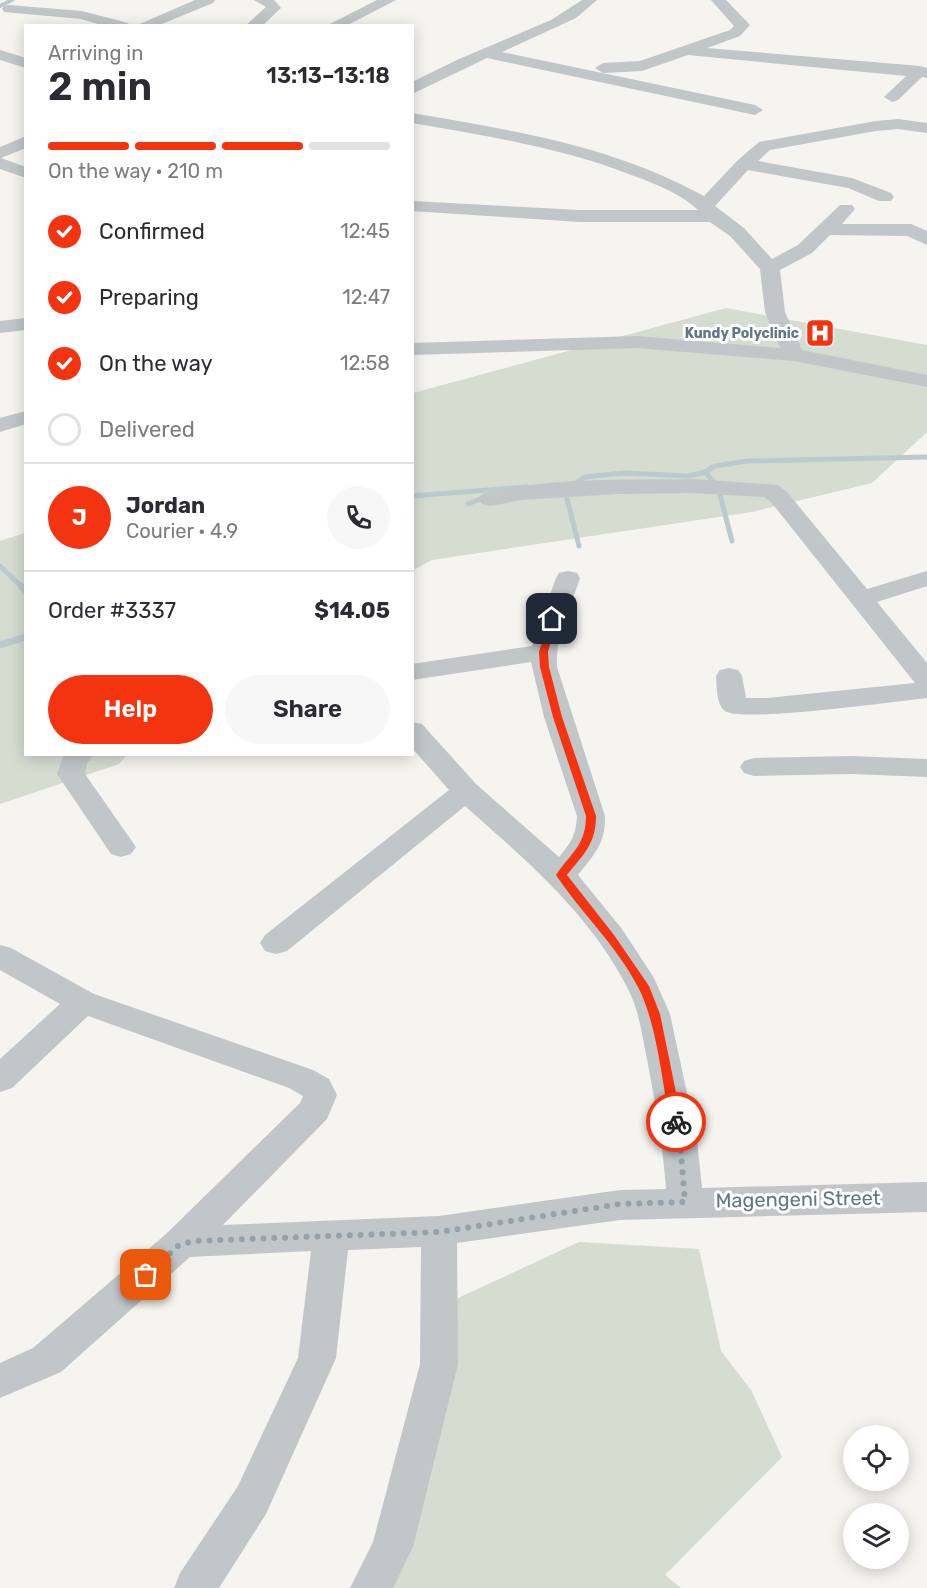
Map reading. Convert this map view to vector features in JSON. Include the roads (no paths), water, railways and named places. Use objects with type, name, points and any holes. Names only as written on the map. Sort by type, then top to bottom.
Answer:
[{"type":"street","points":[[147,24],[208,0]]},
{"type":"street","points":[[254,24],[274,8],[271,4],[261,0]]},
{"type":"street","points":[[337,24],[389,0]]},
{"type":"street","points":[[414,88],[486,53],[530,36],[567,16],[590,0]]},
{"type":"street","points":[[572,70],[642,66],[690,51],[741,28],[742,25],[718,0]]},
{"type":"street","points":[[9,9],[82,15],[116,24]]},
{"type":"street","points":[[690,51],[924,72]]},
{"type":"street","points":[[486,53],[755,110]]},
{"type":"street","points":[[0,55],[24,62]]},
{"type":"street","points":[[892,97],[924,72]]},
{"type":"street","points":[[414,119],[522,137],[600,156],[664,180],[710,211],[736,232],[770,268],[775,312],[794,355]]},
{"type":"street","points":[[710,211],[744,164],[762,147],[876,126],[898,124],[927,128]]},
{"type":"street","points":[[0,153],[24,142]]},
{"type":"street","points":[[0,163],[24,172]]},
{"type":"street","points":[[744,164],[852,183],[885,197]]},
{"type":"street","points":[[414,206],[553,215],[710,211]]},
{"type":"street","points":[[770,268],[805,249],[846,209]]},
{"type":"street","points":[[825,229],[911,230],[927,239]]},
{"type":"street","points":[[0,327],[24,324]]},
{"type":"street","points":[[414,350],[637,342],[794,355],[927,381]]},
{"type":"street","points":[[0,425],[24,418]]},
{"type":"street","points":[[490,499],[520,493],[616,487],[693,486],[770,490],[779,497],[927,680]]},
{"type":"street","points":[[561,875],[585,846],[591,833],[591,816],[544,667],[543,652],[552,619],[568,578]]},
{"type":"street","points":[[862,599],[927,578]]},
{"type":"street","points":[[414,672],[543,652]]},
{"type":"street","points":[[729,676],[733,704],[736,706],[767,706],[927,690]]},
{"type":"street","points":[[414,732],[466,791],[561,875],[643,986],[654,1014],[680,1140],[685,1202]]},
{"type":"street","points":[[78,756],[72,764],[72,774],[121,847]]},
{"type":"street","points":[[754,767],[851,765],[927,768]]},
{"type":"street","points":[[276,943],[466,791]]},
{"type":"street","points":[[0,956],[83,1002],[301,1079],[317,1088],[320,1095],[315,1110],[179,1245],[47,1360],[0,1381]]},
{"type":"street","points":[[0,1079],[83,1002]]},
{"type":"street","name":"Magengeni Street","points":[[179,1245],[211,1239],[439,1232],[620,1204],[927,1197]]},
{"type":"street","points":[[371,1588],[392,1547],[439,1364],[439,1232]]},
{"type":"street","points":[[195,1588],[252,1500],[317,1358],[331,1236]]},
{"type":"waterway","points":[[0,6],[12,0]]},
{"type":"waterway","points":[[705,472],[715,466],[748,461],[927,457]]},
{"type":"waterway","points":[[573,485],[585,477],[623,473],[689,476],[705,472]]},
{"type":"waterway","points":[[705,472],[718,487],[732,541]]},
{"type":"waterway","points":[[414,496],[527,487]]},
{"type":"waterway","points":[[565,491],[579,546]]},
{"type":"waterway","points":[[468,504],[485,497]]},
{"type":"waterway","points":[[0,566],[23,588]]},
{"type":"waterway","points":[[0,645],[24,638]]},
{"type":"place","name":"Kundy Polyclinic","points":[[820,333]]}]
